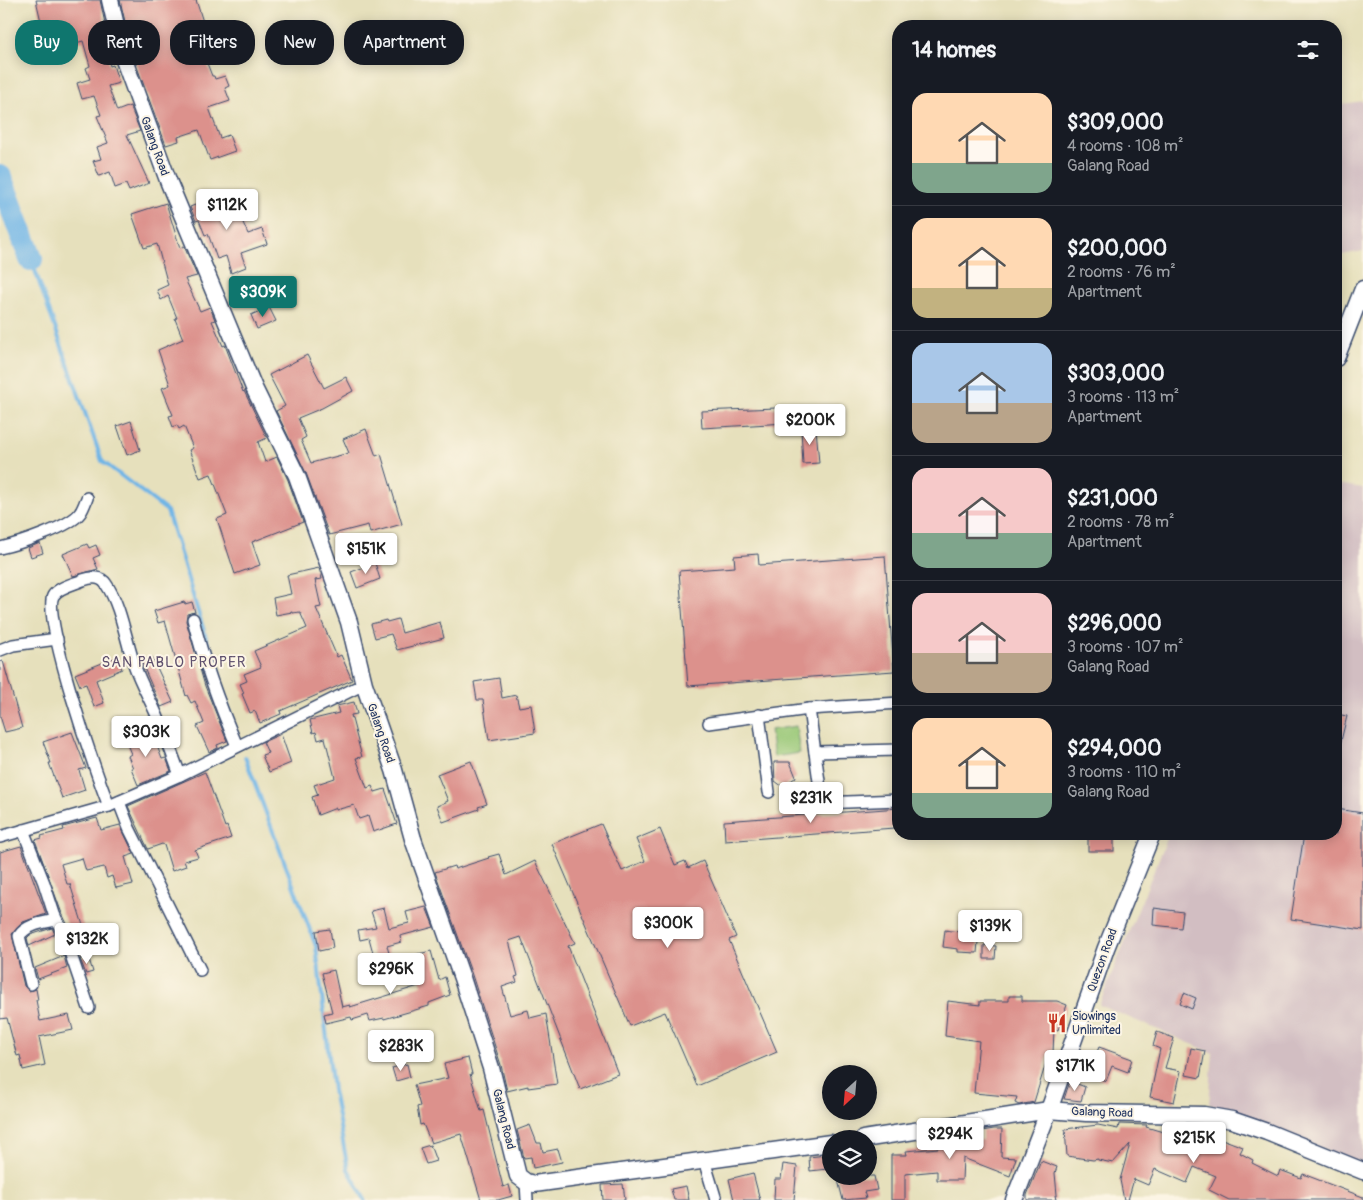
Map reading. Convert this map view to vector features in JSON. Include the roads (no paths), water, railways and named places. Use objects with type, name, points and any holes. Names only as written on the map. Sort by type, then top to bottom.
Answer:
[{"type":"street","name":"Galang Road","points":[[110,0],[124,60],[169,183],[254,388],[297,476],[349,622],[364,684],[394,770],[413,838],[491,1068],[518,1176],[526,1182]]},
{"type":"street","points":[[1342,343],[1363,289]]},
{"type":"street","points":[[0,548],[65,524],[80,514],[87,498]]},
{"type":"street","points":[[180,775],[135,668],[113,598],[106,583],[98,578],[88,578],[59,589],[54,595],[51,606],[57,639],[82,731],[114,804],[130,828],[200,970]]},
{"type":"street","points":[[193,619],[218,702],[236,746]]},
{"type":"street","points":[[0,650],[13,645],[57,639]]},
{"type":"street","points":[[0,837],[114,804],[180,775],[364,684]]},
{"type":"street","points":[[709,723],[809,709],[892,703]]},
{"type":"street","points":[[809,709],[822,803],[892,800]]},
{"type":"street","points":[[759,715],[769,792]]},
{"type":"street","points":[[815,752],[892,750]]},
{"type":"street","points":[[23,830],[89,1008]]},
{"type":"street","name":"Quezon Road","points":[[1014,1200],[1049,1110],[1106,948],[1150,840]]},
{"type":"street","points":[[31,984],[19,936],[31,926],[56,920]]},
{"type":"street","name":"Galang Road","points":[[877,1137],[1049,1110],[1086,1113],[1204,1115],[1232,1120],[1267,1132],[1363,1171]]},
{"type":"street","points":[[527,1200],[526,1182],[534,1184],[822,1144]]},
{"type":"street","points":[[704,1160],[716,1200]]},
{"type":"waterway","points":[[0,177],[31,259]]},
{"type":"waterway","points":[[31,259],[102,461],[167,511],[231,719]]},
{"type":"waterway","points":[[245,757],[316,946],[333,1090],[348,1169],[365,1200]]},
{"type":"place","name":"Siowings Unlimited","points":[[1057,1023]]},
{"type":"district","name":"SAN PABLO PROPER","points":[[174,662]]}]
